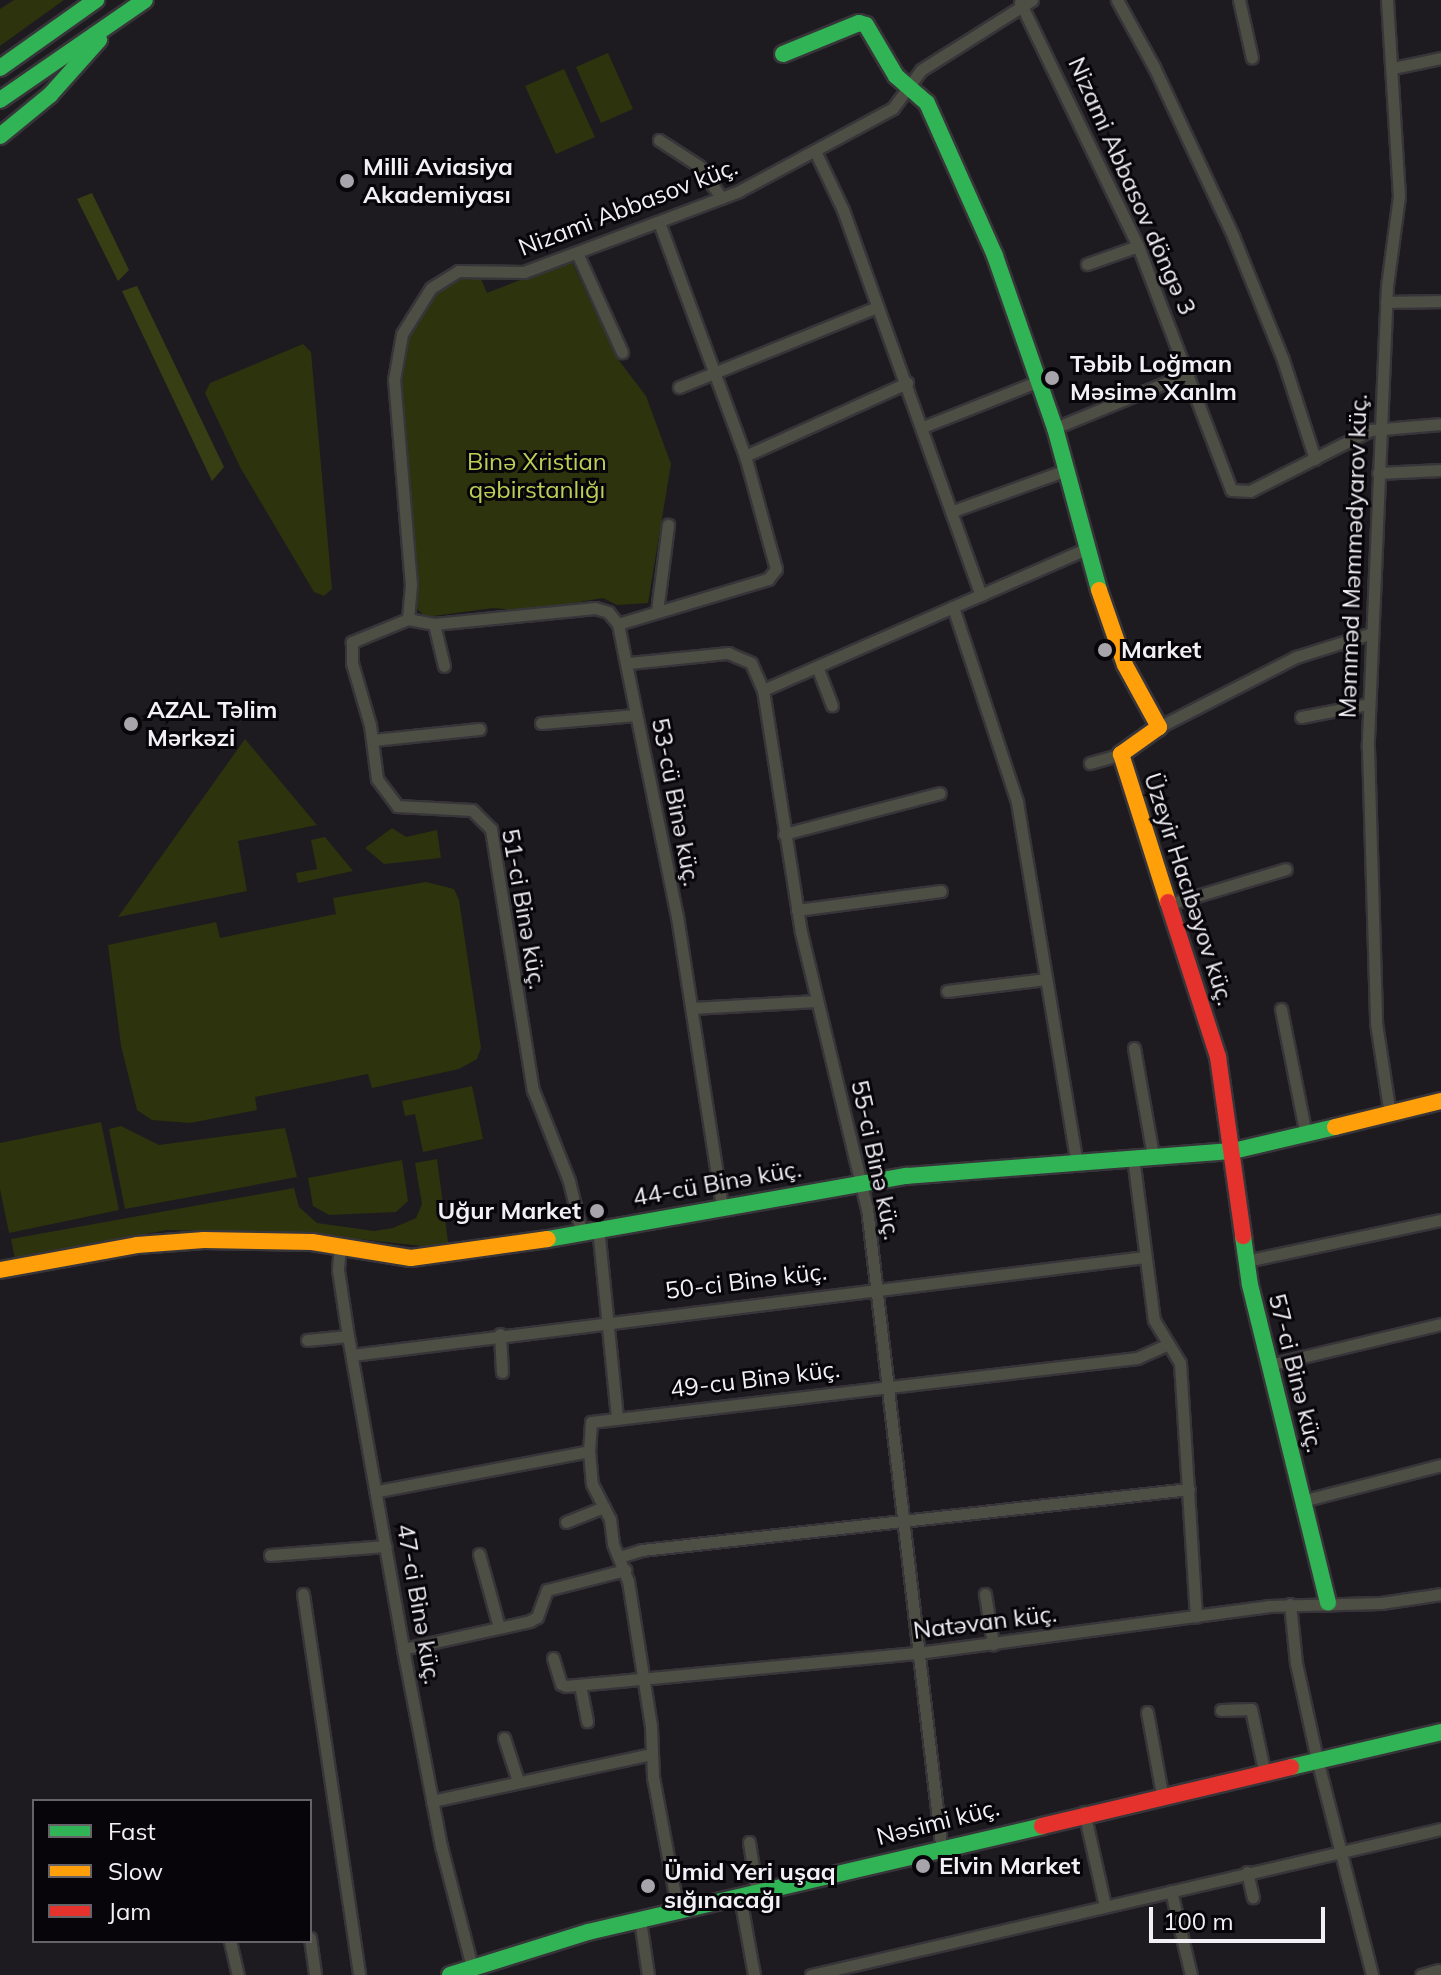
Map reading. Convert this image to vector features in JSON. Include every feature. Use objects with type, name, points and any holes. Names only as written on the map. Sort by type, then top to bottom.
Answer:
[{"type":"main road","points":[[0,68],[96,0]]},
{"type":"main road","points":[[0,100],[146,0]]},
{"type":"main road","points":[[0,136],[39,105],[92,47],[146,0]]},
{"type":"main road","points":[[783,54],[859,23],[866,25],[896,76],[927,103],[972,198],[1039,381],[1055,428],[1086,549],[1125,665],[1159,727]]},
{"type":"main road","name":"Üzeyir Hacıbəyov küç.","points":[[1159,727],[1121,754],[1218,1057],[1233,1151]]},
{"type":"main road","name":"44-cü Binə küç.","points":[[0,1270],[169,1242],[273,1240],[427,1257],[863,1183],[1076,1159],[1233,1151],[1441,1101]]},
{"type":"main road","name":"57-ci Binə küç.","points":[[1233,1151],[1246,1261],[1328,1603]]},
{"type":"main road","name":"Nəsimi küç.","points":[[450,1975],[640,1920],[941,1845],[1441,1732]]},
{"type":"street","points":[[1117,0],[1154,67],[1233,236],[1283,360],[1315,459]]},
{"type":"street","points":[[1239,0],[1252,58]]},
{"type":"street","name":"Məmməd Məmmədyarov küç.","points":[[1387,0],[1399,196],[1386,302],[1368,704],[1376,1023],[1390,1114]]},
{"type":"street","name":"Nizami Abbasov döngə 3","points":[[1025,2],[1138,246],[1189,373],[1222,479],[1231,490],[1250,491],[1359,433],[1441,424]]},
{"type":"street","name":"Nizami Abbasov küç.","points":[[408,619],[411,585],[394,380],[409,318],[438,281],[458,271],[516,273],[721,198],[893,108],[921,70],[1025,2]]},
{"type":"street","points":[[1393,68],[1441,58]]},
{"type":"street","points":[[659,140],[699,166],[721,198]]},
{"type":"street","points":[[815,151],[834,186],[981,595]]},
{"type":"street","points":[[408,619],[434,624],[595,608],[608,612],[618,624],[775,573],[745,456],[659,222]]},
{"type":"street","points":[[1087,264],[1138,246]]},
{"type":"street","points":[[577,253],[622,352]]},
{"type":"street","points":[[1386,302],[1441,301]]},
{"type":"street","points":[[679,387],[877,307]]},
{"type":"street","points":[[1055,428],[1189,373]]},
{"type":"street","points":[[923,427],[1039,381]]},
{"type":"street","points":[[745,456],[907,383]]},
{"type":"street","points":[[953,511],[1066,470]]},
{"type":"street","points":[[1378,473],[1441,470]]},
{"type":"street","points":[[657,611],[668,525]]},
{"type":"street","points":[[763,690],[818,669],[1086,549]]},
{"type":"street","points":[[953,607],[1017,802],[1076,1159]]},
{"type":"street","name":"51-ci Binə küç.","points":[[408,619],[352,642],[352,663],[373,740],[377,779],[397,806],[472,810],[491,829],[533,1090],[569,1181],[581,1231]]},
{"type":"street","points":[[434,624],[444,666]]},
{"type":"street","name":"53-cü Binə küç.","points":[[618,624],[629,663],[636,715],[692,1008],[722,1206]]},
{"type":"street","points":[[1159,727],[1296,657],[1372,633]]},
{"type":"street","name":"55-ci Binə küç.","points":[[629,663],[728,653],[751,663],[763,690],[797,910],[863,1183],[941,1845]]},
{"type":"street","points":[[818,669],[832,705]]},
{"type":"street","points":[[1301,717],[1368,704]]},
{"type":"street","points":[[541,723],[636,715]]},
{"type":"street","points":[[373,740],[479,729]]},
{"type":"street","points":[[1090,763],[1121,754]]},
{"type":"street","points":[[784,834],[940,793]]},
{"type":"street","points":[[1167,905],[1286,869]]},
{"type":"street","points":[[797,910],[941,891]]},
{"type":"street","points":[[947,991],[1046,979]]},
{"type":"street","points":[[692,1008],[817,1001]]},
{"type":"street","points":[[1281,1009],[1306,1135]]},
{"type":"street","points":[[1134,1048],[1153,1156]]},
{"type":"street","points":[[1133,1157],[1154,1320],[1166,1345],[1180,1363],[1196,1616]]},
{"type":"street","points":[[1246,1261],[1441,1220]]},
{"type":"street","points":[[598,1227],[610,1319],[617,1418]]},
{"type":"street","name":"47-ci Binə küç.","points":[[340,1246],[338,1270],[348,1336],[378,1491],[403,1649],[432,1801],[472,1967]]},
{"type":"street","name":"50-ci Binə küç.","points":[[352,1355],[610,1319],[1145,1257]]},
{"type":"street","points":[[1269,1365],[1441,1324]]},
{"type":"street","points":[[500,1334],[502,1372]]},
{"type":"street","points":[[307,1340],[348,1336]]},
{"type":"street","name":"49-cu Binə küç.","points":[[589,1451],[588,1425],[617,1418],[888,1384],[1137,1358],[1166,1345]]},
{"type":"street","points":[[378,1491],[589,1451],[592,1484],[604,1507],[625,1570],[645,1679],[652,1754],[678,1911]]},
{"type":"street","points":[[1302,1501],[1441,1465]]},
{"type":"street","points":[[619,1557],[642,1550],[1189,1489]]},
{"type":"street","points":[[566,1522],[604,1507]]},
{"type":"street","points":[[270,1555],[386,1546]]},
{"type":"street","points":[[479,1554],[499,1627]]},
{"type":"street","points":[[403,1649],[537,1617],[547,1590],[625,1570]]},
{"type":"street","points":[[303,1594],[359,1975]]},
{"type":"street","points":[[985,1594],[993,1644]]},
{"type":"street","name":"Natəvan küç.","points":[[580,1685],[918,1653],[1290,1604],[1441,1594]]},
{"type":"street","points":[[1290,1604],[1296,1663],[1370,1975]]},
{"type":"street","points":[[553,1658],[561,1684],[580,1685],[587,1721]]},
{"type":"street","points":[[1221,1710],[1251,1709],[1264,1770]]},
{"type":"street","points":[[1147,1712],[1162,1794]]},
{"type":"street","points":[[504,1738],[518,1781]]},
{"type":"street","points":[[432,1801],[652,1754]]},
{"type":"street","points":[[1084,1812],[1105,1906]]},
{"type":"street","points":[[811,1975],[1441,1829]]},
{"type":"street","points":[[749,1842],[757,1893]]},
{"type":"street","points":[[1247,1872],[1253,1897]]},
{"type":"street","points":[[1171,1891],[1191,1975]]},
{"type":"street","points":[[740,1897],[754,1975]]},
{"type":"street","points":[[640,1920],[648,1975]]},
{"type":"street","points":[[230,1943],[238,1975]]},
{"type":"street","points":[[311,1943],[315,1975]]},
{"type":"street","points":[[1421,1975],[1438,1970]]},
{"type":"green space","points":[[14,0],[64,0],[0,46],[0,9]]},
{"type":"green space","points":[[608,53],[633,109],[601,123],[576,67]]},
{"type":"green space","points":[[564,69],[595,137],[556,154],[525,86]]},
{"type":"green space","points":[[92,193],[129,270],[118,281],[77,199]]},
{"type":"green space","name":"Binə Xristian qəbirstanlığı","points":[[571,260],[617,358],[646,396],[671,464],[648,603],[617,605],[603,598],[526,611],[493,608],[426,617],[417,609],[400,400],[408,341],[420,314],[442,285],[479,274],[487,293]]},
{"type":"green space","points":[[137,286],[224,467],[212,481],[122,291]]},
{"type":"green space","points":[[303,344],[311,352],[332,589],[324,596],[314,592],[240,467],[205,393],[210,383]]},
{"type":"green space","points":[[245,739],[317,825],[238,841],[247,891],[118,917]]},
{"type":"green space","points":[[392,828],[406,837],[437,830],[441,858],[384,864],[365,848]]},
{"type":"green space","points":[[325,837],[353,871],[298,883],[296,873],[317,869],[311,840]]},
{"type":"green space","points":[[426,882],[454,889],[459,900],[481,1048],[477,1059],[459,1069],[372,1088],[368,1074],[255,1097],[257,1110],[190,1123],[152,1120],[137,1110],[121,1046],[108,945],[216,922],[220,938],[336,914],[333,898]]},
{"type":"green space","points":[[472,1086],[483,1139],[423,1152],[415,1114],[405,1116],[402,1101]]},
{"type":"green space","points":[[101,1122],[119,1210],[9,1233],[0,1189],[0,1143]]},
{"type":"green space","points":[[121,1126],[159,1145],[285,1128],[297,1177],[125,1209],[109,1129]]},
{"type":"green space","points":[[437,1159],[449,1249],[313,1234],[167,1230],[15,1259],[11,1239],[294,1188],[299,1207],[317,1223],[374,1231],[393,1228],[416,1218],[422,1204],[415,1163]]},
{"type":"green space","points":[[402,1160],[408,1201],[396,1212],[329,1215],[313,1206],[308,1178]]},
{"type":"traffic: fast","points":[[0,68],[96,0]]},
{"type":"traffic: fast","points":[[0,100],[145,0]]},
{"type":"traffic: fast","points":[[783,54],[859,23],[866,25],[896,76],[927,103],[995,256],[1055,428],[1099,590]]},
{"type":"traffic: fast","points":[[0,136],[50,95],[99,40]]},
{"type":"traffic: fast","points":[[548,1239],[906,1176],[1233,1151],[1335,1127]]},
{"type":"traffic: fast","points":[[1243,1236],[1250,1285],[1328,1603]]},
{"type":"traffic: fast","points":[[1291,1767],[1441,1732]]},
{"type":"traffic: fast","points":[[450,1975],[588,1932],[1042,1826]]},
{"type":"traffic: slow","points":[[1099,590],[1125,665],[1159,727],[1121,754],[1168,902]]},
{"type":"traffic: slow","points":[[1335,1127],[1441,1101]]},
{"type":"traffic: slow","points":[[0,1270],[137,1245],[204,1240],[312,1242],[411,1258],[548,1239]]},
{"type":"traffic: jam","points":[[1168,902],[1218,1057],[1243,1236]]},
{"type":"traffic: jam","points":[[1042,1826],[1291,1767]]},
{"type":"place","name":"Milli Aviasiya Akademiyası","points":[[347,181]]},
{"type":"place","name":"Təbib Loğman Məsimə Xanlm","points":[[1052,378]]},
{"type":"place","name":"Market","points":[[1105,650]]},
{"type":"place","name":"AZAL Təlim Mərkəzi","points":[[131,724]]},
{"type":"place","name":"Uğur Market","points":[[597,1211]]},
{"type":"place","name":"Elvin Market","points":[[923,1866]]},
{"type":"place","name":"Ümid Yeri uşaq sığınacağı","points":[[648,1886]]}]
